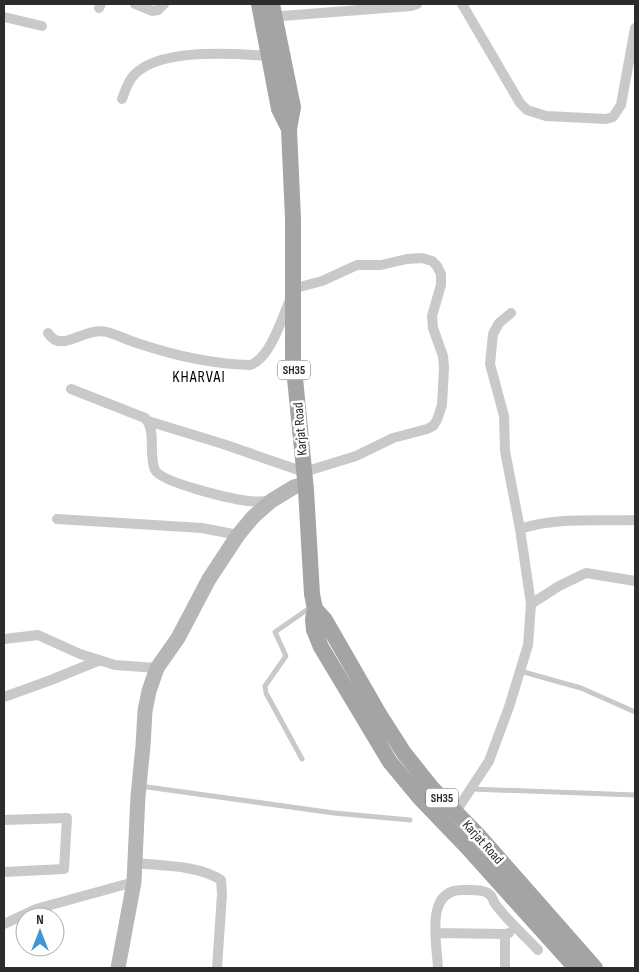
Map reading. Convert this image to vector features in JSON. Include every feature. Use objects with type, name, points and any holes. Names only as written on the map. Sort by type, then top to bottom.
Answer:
[{"type":"main road","name":"Karjat Road","points":[[267,11],[270,56],[279,109],[289,129]]},
{"type":"main road","name":"Karjat Road","points":[[267,11],[293,107],[289,129],[293,219],[293,358],[305,478],[312,594],[315,607],[314,630],[321,647],[390,762],[419,797],[479,836],[595,968]]},
{"type":"main road","name":"Karjat Road","points":[[451,819],[522,921],[576,968]]},
{"type":"street","points":[[135,4],[152,11],[158,10],[164,4]]},
{"type":"street","points":[[267,11],[411,6],[417,4]]},
{"type":"street","points":[[462,4],[520,103],[527,110],[546,116],[606,119],[612,117],[621,104],[635,28]]},
{"type":"street","points":[[4,17],[42,26]]},
{"type":"street","points":[[122,99],[131,79],[136,73],[146,66],[166,59],[197,54],[224,53],[270,56]]},
{"type":"street","points":[[48,334],[52,340],[63,343],[82,334],[94,331],[106,332],[190,359],[250,365],[262,359],[292,292],[357,265],[381,265],[422,258],[432,261],[438,266],[441,274],[441,285],[432,316],[433,328],[443,356],[444,368],[442,404],[438,420],[428,429],[393,438],[305,478],[271,501],[253,517],[238,535],[210,579],[178,638],[157,668],[144,710],[134,882],[118,968]]},
{"type":"street","points":[[451,819],[489,761],[510,707],[528,645],[531,604],[520,529],[505,451],[504,416],[490,364],[493,334],[499,323],[511,313]]},
{"type":"street","points":[[71,390],[141,415],[148,421],[223,444],[305,478]]},
{"type":"street","points":[[148,421],[153,462],[156,471],[162,477],[235,499],[271,501]]},
{"type":"street","points":[[57,519],[202,528],[238,535]]},
{"type":"street","points":[[520,529],[538,523],[553,521],[635,520]]},
{"type":"street","points":[[531,604],[559,586],[586,573],[635,581]]},
{"type":"street","points":[[4,639],[38,635],[80,654],[116,665],[157,668]]},
{"type":"street","points":[[4,696],[51,680],[100,660]]},
{"type":"street","points":[[4,820],[67,818],[64,869],[4,872]]},
{"type":"street","points":[[135,864],[201,871],[213,875],[220,880],[222,894],[217,968]]},
{"type":"street","points":[[4,924],[36,909],[134,882]]},
{"type":"street","points":[[438,968],[435,914],[438,902],[443,896],[457,890],[483,891],[490,894],[495,904],[522,921],[538,950]]},
{"type":"street","points":[[436,933],[505,934],[522,921]]},
{"type":"street","points":[[504,968],[505,934]]},
{"type":"lane","points":[[302,759],[266,693],[265,686],[286,656],[275,632],[315,607]]},
{"type":"lane","points":[[520,671],[581,688],[635,712]]},
{"type":"lane","points":[[139,786],[234,798],[318,812],[410,820]]},
{"type":"lane","points":[[471,788],[635,795]]},
{"type":"district","name":"KHARVAI","points":[[199,377]]}]
